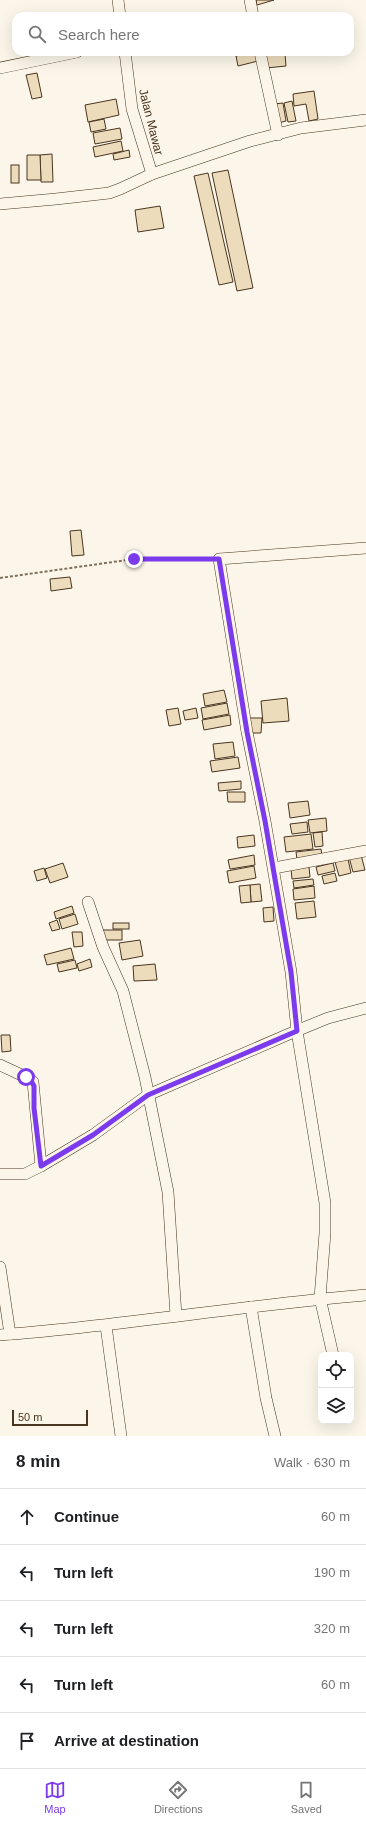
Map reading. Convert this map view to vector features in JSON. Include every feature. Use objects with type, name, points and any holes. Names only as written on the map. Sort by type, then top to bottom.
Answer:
[{"type":"street","points":[[118,0],[120,12]]},
{"type":"street","points":[[250,0],[252,12]]},
{"type":"street","points":[[0,68],[58,56]]},
{"type":"street","name":"Jalan Mawar","points":[[125,56],[132,109],[152,174]]},
{"type":"street","points":[[261,56],[278,135]]},
{"type":"street","points":[[0,204],[103,194],[120,189],[152,174],[250,140],[278,135],[301,128],[366,120]]},
{"type":"street","points":[[332,1352],[320,1298],[325,1233],[325,1203],[297,1031],[291,972],[277,898],[274,868],[247,732],[219,559],[366,548]]},
{"type":"street","points":[[274,868],[366,851]]},
{"type":"street","points":[[88,902],[103,947],[123,991],[145,1077],[168,1192],[176,1316]]},
{"type":"street","points":[[0,1174],[25,1174],[41,1166],[93,1135],[148,1095],[328,1018],[366,1008]]},
{"type":"street","points":[[0,1065],[26,1077],[32,1082],[41,1166]]},
{"type":"street","points":[[0,1267],[5,1334],[106,1326],[251,1306],[320,1298],[366,1295]]},
{"type":"street","points":[[251,1306],[266,1398],[275,1436]]},
{"type":"street","points":[[106,1326],[121,1436]]},
{"type":"path","points":[[0,578],[134,559],[219,559]]},
{"type":"building","points":[[256,0],[274,0],[257,5]]},
{"type":"building","points":[[236,56],[257,56],[258,61],[238,66]]},
{"type":"building","points":[[265,56],[285,56],[286,66],[266,68]]},
{"type":"building","points":[[37,73],[42,97],[32,99],[26,75]]},
{"type":"building","points":[[314,91],[318,119],[309,121],[306,104],[294,106],[293,94]]},
{"type":"building","points":[[116,99],[119,115],[88,122],[85,105]]},
{"type":"building","points":[[292,101],[296,121],[288,122],[284,103]]},
{"type":"building","points":[[283,103],[286,121],[278,123],[274,104]]},
{"type":"building","points":[[104,119],[106,129],[91,132],[89,122]]},
{"type":"building","points":[[120,128],[122,139],[95,144],[93,133]]},
{"type":"building","points":[[121,141],[123,151],[95,157],[93,147]]},
{"type":"building","points":[[129,150],[130,157],[114,160],[113,154]]},
{"type":"building","points":[[52,154],[53,182],[41,182],[40,155]]},
{"type":"building","points":[[27,155],[40,155],[41,180],[27,180]]},
{"type":"building","points":[[11,165],[19,165],[19,183],[11,183]]},
{"type":"building","points":[[228,170],[253,288],[237,291],[212,173]]},
{"type":"building","points":[[208,173],[233,282],[219,285],[194,176]]},
{"type":"building","points":[[160,206],[164,228],[138,232],[135,210]]},
{"type":"building","points":[[81,530],[84,555],[72,556],[70,531]]},
{"type":"building","points":[[70,577],[72,588],[51,591],[50,579]]},
{"type":"building","points":[[224,690],[227,702],[205,706],[203,694]]},
{"type":"building","points":[[287,698],[289,721],[263,723],[261,701]]},
{"type":"building","points":[[227,703],[229,714],[203,719],[201,708]]},
{"type":"building","points":[[178,708],[181,724],[169,726],[166,710]]},
{"type":"building","points":[[196,708],[198,718],[185,720],[183,711]]},
{"type":"building","points":[[230,715],[231,725],[204,730],[202,720]]},
{"type":"building","points":[[250,718],[262,718],[261,733],[250,733]]},
{"type":"building","points":[[233,742],[235,756],[215,759],[213,744]]},
{"type":"building","points":[[238,757],[240,768],[212,772],[210,761]]},
{"type":"building","points":[[241,781],[241,789],[219,791],[218,783]]},
{"type":"building","points":[[227,792],[245,792],[245,802],[228,802]]},
{"type":"building","points":[[308,801],[310,815],[290,818],[288,803]]},
{"type":"building","points":[[326,818],[327,831],[310,833],[308,820]]},
{"type":"building","points":[[307,822],[308,832],[292,834],[290,824]]},
{"type":"building","points":[[322,832],[323,846],[315,847],[313,833]]},
{"type":"building","points":[[311,834],[313,849],[286,852],[284,837]]},
{"type":"building","points":[[254,835],[255,846],[238,848],[237,837]]},
{"type":"building","points":[[321,849],[322,856],[297,859],[296,852]]},
{"type":"building","points":[[254,855],[255,865],[230,869],[228,860]]},
{"type":"building","points":[[361,855],[365,870],[353,872],[349,857]]},
{"type":"building","points":[[348,859],[351,873],[339,876],[335,862]]},
{"type":"building","points":[[63,863],[68,877],[50,883],[45,869]]},
{"type":"building","points":[[333,863],[335,871],[318,875],[316,867]]},
{"type":"building","points":[[254,866],[256,878],[229,883],[227,871]]},
{"type":"building","points":[[309,867],[310,877],[292,879],[291,869]]},
{"type":"building","points":[[44,868],[47,878],[37,881],[34,871]]},
{"type":"building","points":[[335,873],[337,881],[324,884],[322,876]]},
{"type":"building","points":[[313,879],[314,885],[294,888],[293,881]]},
{"type":"building","points":[[260,884],[262,901],[251,902],[250,885]]},
{"type":"building","points":[[250,885],[251,902],[241,903],[239,886]]},
{"type":"building","points":[[314,886],[315,898],[294,900],[293,889]]},
{"type":"building","points":[[314,901],[316,917],[297,919],[295,903]]},
{"type":"building","points":[[72,906],[74,913],[56,919],[54,912]]},
{"type":"building","points":[[273,907],[274,921],[264,922],[263,908]]},
{"type":"building","points":[[75,914],[78,924],[62,929],[59,919]]},
{"type":"building","points":[[57,920],[60,929],[52,931],[49,923]]},
{"type":"building","points":[[113,923],[129,923],[129,929],[113,929]]},
{"type":"building","points":[[102,930],[122,930],[122,940],[102,940]]},
{"type":"building","points":[[72,932],[82,932],[83,946],[74,947]]},
{"type":"building","points":[[140,940],[143,956],[122,960],[119,943]]},
{"type":"building","points":[[71,948],[74,959],[47,965],[44,955]]},
{"type":"building","points":[[90,959],[92,967],[79,971],[77,964]]},
{"type":"building","points":[[75,960],[77,968],[59,972],[57,964]]},
{"type":"building","points":[[155,964],[157,980],[134,981],[133,966]]},
{"type":"building","points":[[1,1035],[10,1035],[11,1051],[2,1052]]},
{"type":"route","points":[[26,1077],[30,1079],[34,1086],[34,1108],[41,1166],[93,1135],[148,1095],[297,1031],[291,972],[277,898],[274,868],[254,759],[247,732],[245,711],[219,559],[134,559]]}]
